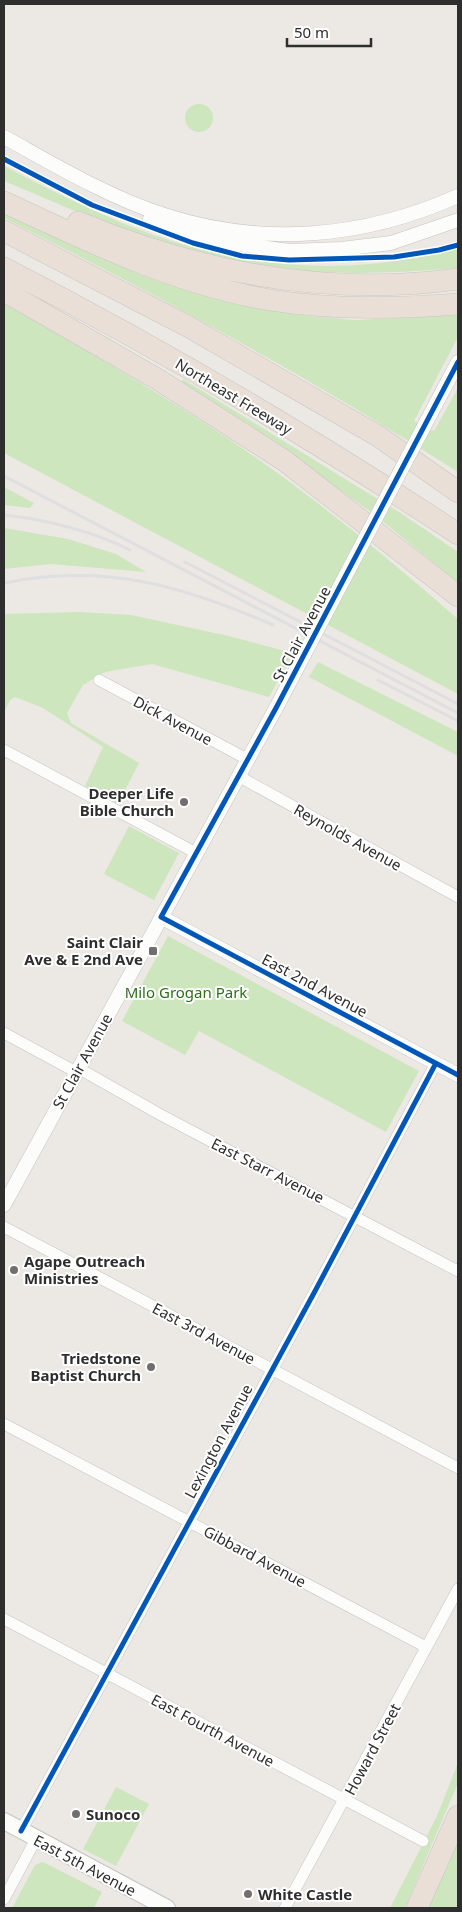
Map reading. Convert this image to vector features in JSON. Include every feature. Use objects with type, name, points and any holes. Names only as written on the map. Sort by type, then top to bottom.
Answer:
[{"type":"highway","points":[[4,191],[148,249],[190,262],[250,274],[321,284],[365,286],[418,284],[458,279]]},
{"type":"highway","points":[[4,202],[85,240],[145,265],[209,286],[260,298],[320,306],[370,308],[458,304]]},
{"type":"highway","points":[[4,231],[189,327],[458,482]]},
{"type":"highway","name":"Northeast Freeway","points":[[4,268],[91,313],[196,372],[404,498],[458,534]]},
{"type":"highway","points":[[4,291],[159,380],[285,461],[456,595]]},
{"type":"highway","points":[[378,436],[458,492]]},
{"type":"highway","points":[[417,1908],[458,1816]]},
{"type":"main road","name":"East 5th Avenue","points":[[4,1821],[168,1908]]},
{"type":"street","points":[[4,137],[70,172],[164,215],[249,233],[281,235],[335,232],[362,228],[434,207],[458,196]]},
{"type":"street","points":[[70,172],[114,201],[148,218],[196,236],[244,246],[290,250],[341,249],[391,243],[458,220]]},
{"type":"street","points":[[430,231],[458,227]]},
{"type":"street","name":"St Clair Avenue","points":[[4,1205],[276,708],[458,362]]},
{"type":"street","name":"Dick Avenue","points":[[99,680],[247,759]]},
{"type":"street","points":[[4,750],[196,853]]},
{"type":"street","name":"Reynolds Avenue","points":[[238,776],[458,897]]},
{"type":"street","name":"East 2nd Avenue","points":[[161,917],[458,1075]]},
{"type":"street","name":"East Starr Avenue","points":[[4,1033],[458,1271]]},
{"type":"street","name":"Lexington Avenue","points":[[21,1831],[436,1063]]},
{"type":"street","name":"East 3rd Avenue","points":[[4,1227],[458,1468]]},
{"type":"street","name":"Gibbard Avenue","points":[[4,1424],[189,1520],[426,1647]]},
{"type":"street","name":"Howard Street","points":[[285,1908],[426,1647],[453,1610],[458,1589]]},
{"type":"street","name":"East Fourth Avenue","points":[[4,1619],[423,1841]]},
{"type":"street","points":[[4,1899],[36,1839]]},
{"type":"green space","points":[[199,104],[209,108],[213,118],[209,128],[199,132],[189,128],[185,118],[189,108]]},
{"type":"green space","points":[[4,166],[72,201],[119,222],[167,240],[224,255],[291,265],[359,265],[426,256],[458,248],[458,268],[345,273],[290,270],[220,258],[148,239],[65,207],[4,181]]},
{"type":"green space","points":[[4,211],[247,305],[310,316],[355,320],[458,315],[458,337],[414,421],[434,431],[458,388],[458,472],[403,437],[234,339],[120,277],[4,218]]},
{"type":"green space","points":[[4,304],[179,406],[237,444],[302,491],[428,593],[458,619],[458,694],[4,453]]},
{"type":"green space","points":[[183,379],[402,514],[458,552],[458,583],[375,515],[309,468],[181,384]]},
{"type":"green space","points":[[4,487],[34,503],[30,508],[4,505]]},
{"type":"green space","points":[[4,528],[68,539],[116,554],[146,572],[51,564],[4,569]]},
{"type":"green space","points":[[78,612],[131,615],[229,636],[293,653],[269,697],[152,664],[105,672],[83,685],[67,713],[71,723],[139,763],[118,804],[85,786],[103,747],[43,708],[15,697],[10,700],[4,712],[4,614]]},
{"type":"green space","points":[[318,662],[458,732],[458,756],[309,677]]},
{"type":"green space","points":[[129,826],[179,853],[154,900],[104,874]]},
{"type":"green space","name":"Milo Grogan Park","points":[[168,936],[419,1071],[386,1132],[199,1031],[185,1055],[122,1021]]},
{"type":"green space","points":[[458,1763],[458,1783],[405,1908],[390,1908],[437,1816]]},
{"type":"green space","points":[[116,1787],[149,1804],[116,1866],[83,1849]]},
{"type":"green space","points":[[458,1835],[458,1908],[427,1908]]},
{"type":"green space","points":[[43,1862],[102,1892],[94,1908],[12,1908],[35,1865]]},
{"type":"railway","points":[[4,476],[458,713]]},
{"type":"railway","points":[[4,515],[37,520],[84,531],[130,550]]},
{"type":"railway","points":[[185,562],[458,704]]},
{"type":"railway","points":[[4,583],[40,577],[75,576],[109,577],[142,582],[206,599],[273,625]]},
{"type":"railway","points":[[378,680],[458,721]]},
{"type":"cycle path","points":[[4,159],[92,205],[193,243],[242,256],[289,260],[394,257],[458,245]]},
{"type":"cycle path","points":[[458,362],[276,708],[161,917],[458,1075]]},
{"type":"cycle path","points":[[21,1831],[314,1293],[436,1063]]},
{"type":"place","name":"Deeper Life Bible Church","points":[[184,802]]},
{"type":"place","name":"Saint Clair Ave & E 2nd Ave","points":[[153,951]]},
{"type":"place","name":"Agape Outreach Ministries","points":[[14,1270]]},
{"type":"place","name":"Triedstone Baptist Church","points":[[151,1367]]},
{"type":"place","name":"Sunoco","points":[[76,1814]]},
{"type":"place","name":"White Castle","points":[[248,1894]]}]
